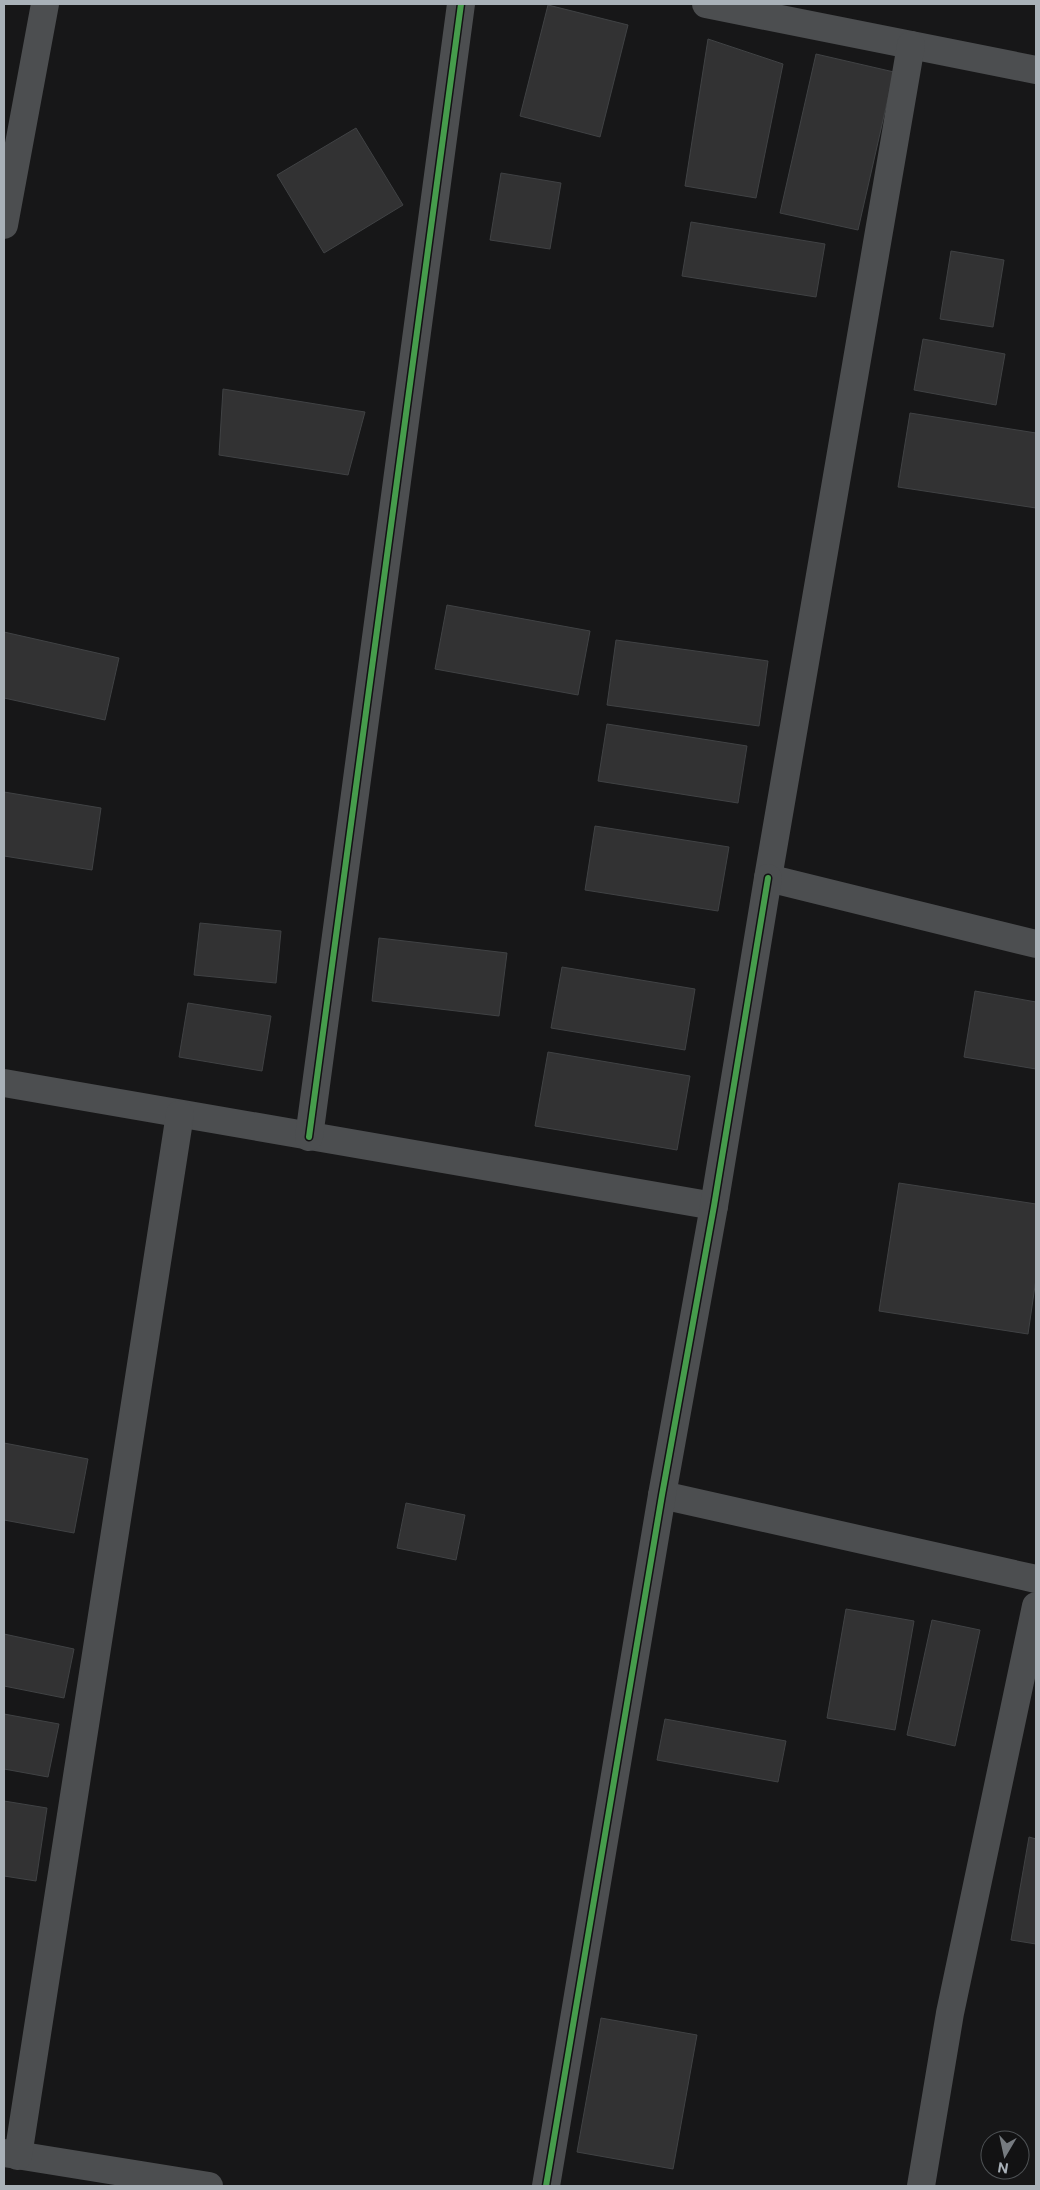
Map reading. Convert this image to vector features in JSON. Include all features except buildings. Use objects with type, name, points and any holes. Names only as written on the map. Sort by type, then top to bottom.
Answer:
[{"type":"street","points":[[4,225],[45,4]]},
{"type":"street","points":[[309,1137],[461,4]]},
{"type":"street","points":[[706,4],[1036,70]]},
{"type":"street","points":[[546,2186],[662,1494],[714,1206],[768,878],[911,45]]},
{"type":"street","points":[[768,878],[1036,944]]},
{"type":"street","points":[[4,1083],[714,1206]]},
{"type":"street","points":[[180,1114],[11,2155],[209,2186]]},
{"type":"street","points":[[662,1494],[1036,1579]]},
{"type":"street","points":[[921,2186],[950,2013],[1036,1606]]},
{"type":"cycle path","points":[[309,1137],[461,4]]},
{"type":"cycle path","points":[[546,2186],[662,1495],[714,1206],[768,878]]}]
